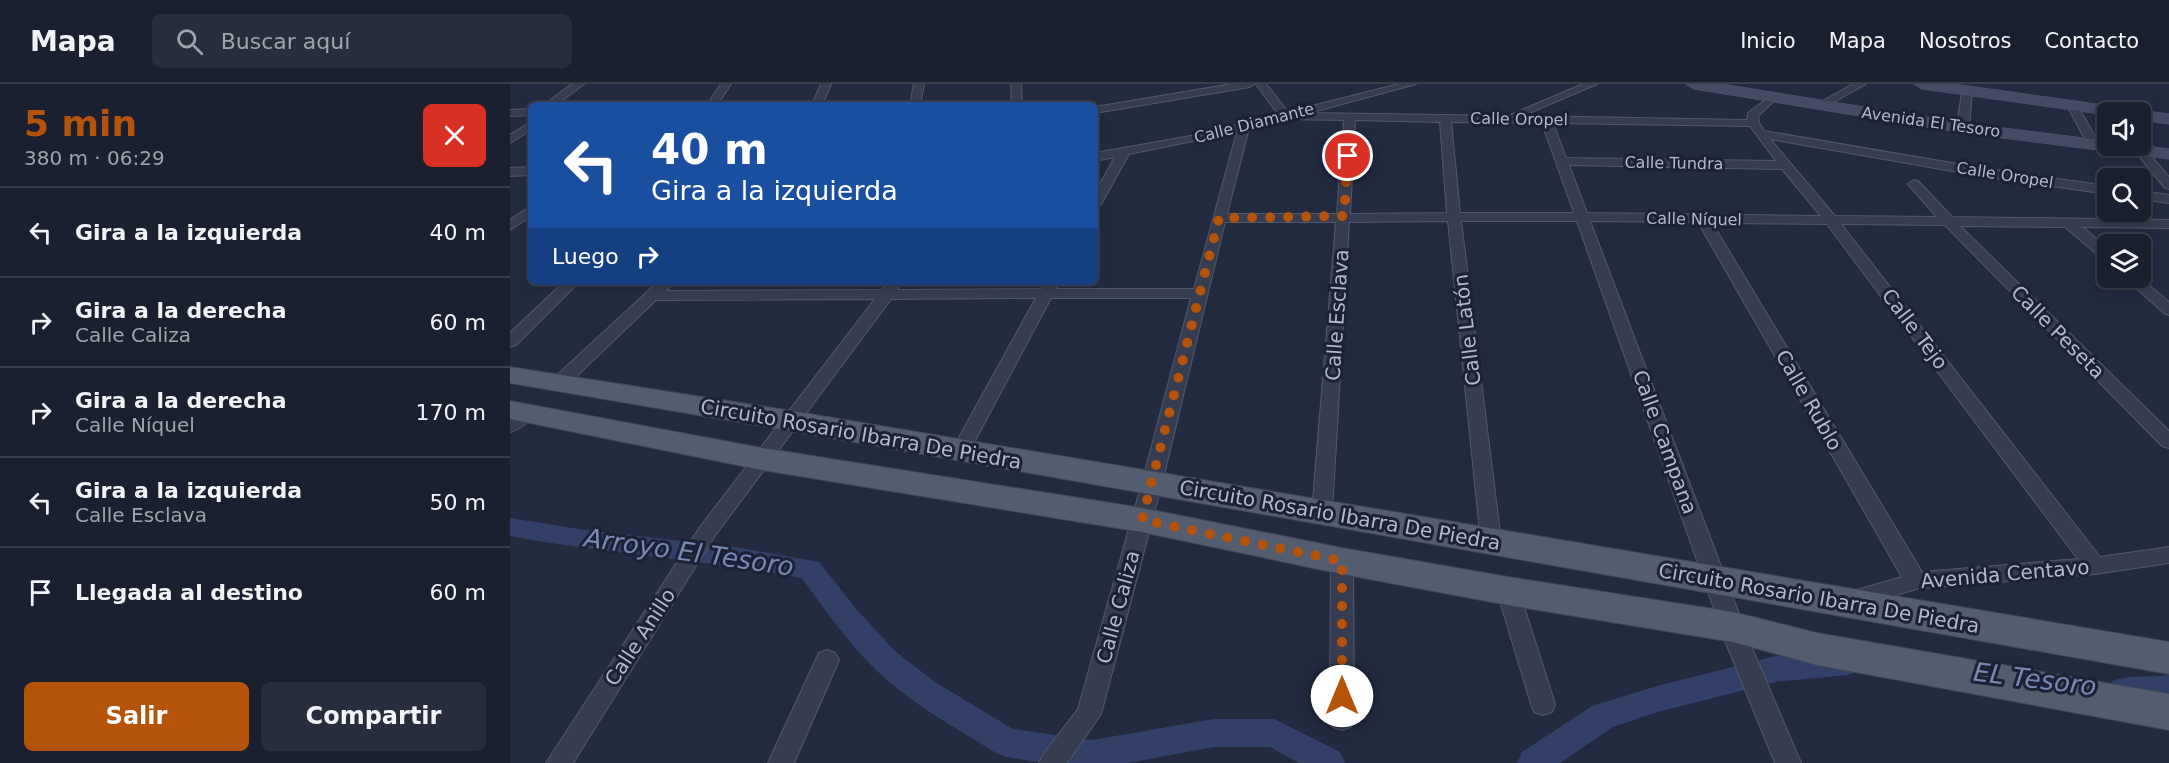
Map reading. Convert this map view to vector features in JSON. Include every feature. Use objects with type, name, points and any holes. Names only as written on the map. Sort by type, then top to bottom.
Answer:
[{"type":"main road","name":"Avenida El Tesoro","points":[[1694,84],[1725,86],[1772,98],[1963,128],[2097,145]]},
{"type":"main road","points":[[1922,84],[2097,110]]},
{"type":"main road","points":[[2151,117],[2169,119]]},
{"type":"main road","name":"Avenida El Tesoro","points":[[2151,152],[2169,154]]},
{"type":"main road","name":"Circuito Rosario Ibarra De Piedra","points":[[510,375],[792,421],[2169,658]]},
{"type":"main road","points":[[516,416],[762,459],[1142,520],[1737,638],[1817,649],[2169,712]]},
{"type":"street","points":[[553,102],[579,84]]},
{"type":"street","points":[[714,102],[726,84]]},
{"type":"street","points":[[818,102],[826,84]]},
{"type":"street","points":[[916,102],[920,84]]},
{"type":"street","points":[[1098,109],[1250,84]]},
{"type":"street","points":[[1262,84],[1285,116]]},
{"type":"street","name":"Calle Diamante","points":[[1098,156],[1244,126],[1409,84]]},
{"type":"street","points":[[1505,119],[1592,84]]},
{"type":"street","points":[[1819,106],[1861,84]]},
{"type":"street","points":[[1017,102],[1018,85]]},
{"type":"street","points":[[1963,128],[1967,91]]},
{"type":"street","points":[[1756,128],[1752,115],[1772,98]]},
{"type":"street","points":[[2073,107],[2094,145]]},
{"type":"street","points":[[510,113],[528,112]]},
{"type":"street","name":"Calle Oropel","points":[[1285,116],[1546,119],[1756,128],[1981,172],[2097,188]]},
{"type":"street","name":"Calle Esclava","points":[[1322,512],[1350,117]]},
{"type":"street","name":"Calle Latón","points":[[1445,118],[1491,541]]},
{"type":"street","name":"Calle Campana","points":[[1546,119],[1737,638],[1788,763]]},
{"type":"street","name":"Calle Caliza","points":[[1052,763],[1089,714],[1152,483],[1244,126]]},
{"type":"street","points":[[510,140],[528,127]]},
{"type":"street","name":"Calle Tejo","points":[[1756,128],[1831,220],[2096,566]]},
{"type":"street","points":[[1098,199],[1124,152]]},
{"type":"street","points":[[2145,156],[2169,185]]},
{"type":"street","name":"Calle Tundra","points":[[1562,161],[1786,165]]},
{"type":"street","points":[[510,172],[528,171]]},
{"type":"street","name":"Calle Peseta","points":[[1914,184],[1948,221],[2169,442]]},
{"type":"street","points":[[2151,197],[2169,199]]},
{"type":"street","points":[[510,226],[528,212]]},
{"type":"street","name":"Calle Níquel","points":[[1219,218],[1581,217],[2169,224]]},
{"type":"street","name":"Calle Rublo","points":[[1703,219],[1916,581]]},
{"type":"street","points":[[2069,223],[2097,247]]},
{"type":"street","points":[[510,342],[569,285]]},
{"type":"street","points":[[560,383],[664,285]]},
{"type":"street","points":[[651,296],[891,288],[1049,288],[1200,292]]},
{"type":"street","name":"Calle Anillo","points":[[559,763],[707,532],[891,288]]},
{"type":"street","points":[[961,450],[1049,288]]},
{"type":"street","points":[[2144,288],[2169,310]]},
{"type":"street","name":"Avenida Centavo","points":[[1844,602],[1916,581],[2096,566],[2169,555]]},
{"type":"street","points":[[1342,561],[1342,718]]},
{"type":"street","points":[[1508,591],[1542,704]]},
{"type":"street","points":[[781,763],[827,660]]},
{"type":"waterway","name":"Arroyo El Tesoro","points":[[510,527],[547,534],[773,562],[810,569],[848,619],[885,660],[924,691],[1007,743],[1092,755],[1214,733],[1274,733],[1329,763]]},
{"type":"waterway","name":"Arroyo El Tesoro","points":[[1533,763],[1603,716],[1657,699],[1776,669],[1847,663]]},
{"type":"waterway","name":"EL Tesoro","points":[[2123,690],[2150,691],[2169,688]]},
{"type":"route","points":[[1342,696],[1342,561],[1142,520],[1219,218],[1344,216],[1348,156]]}]
